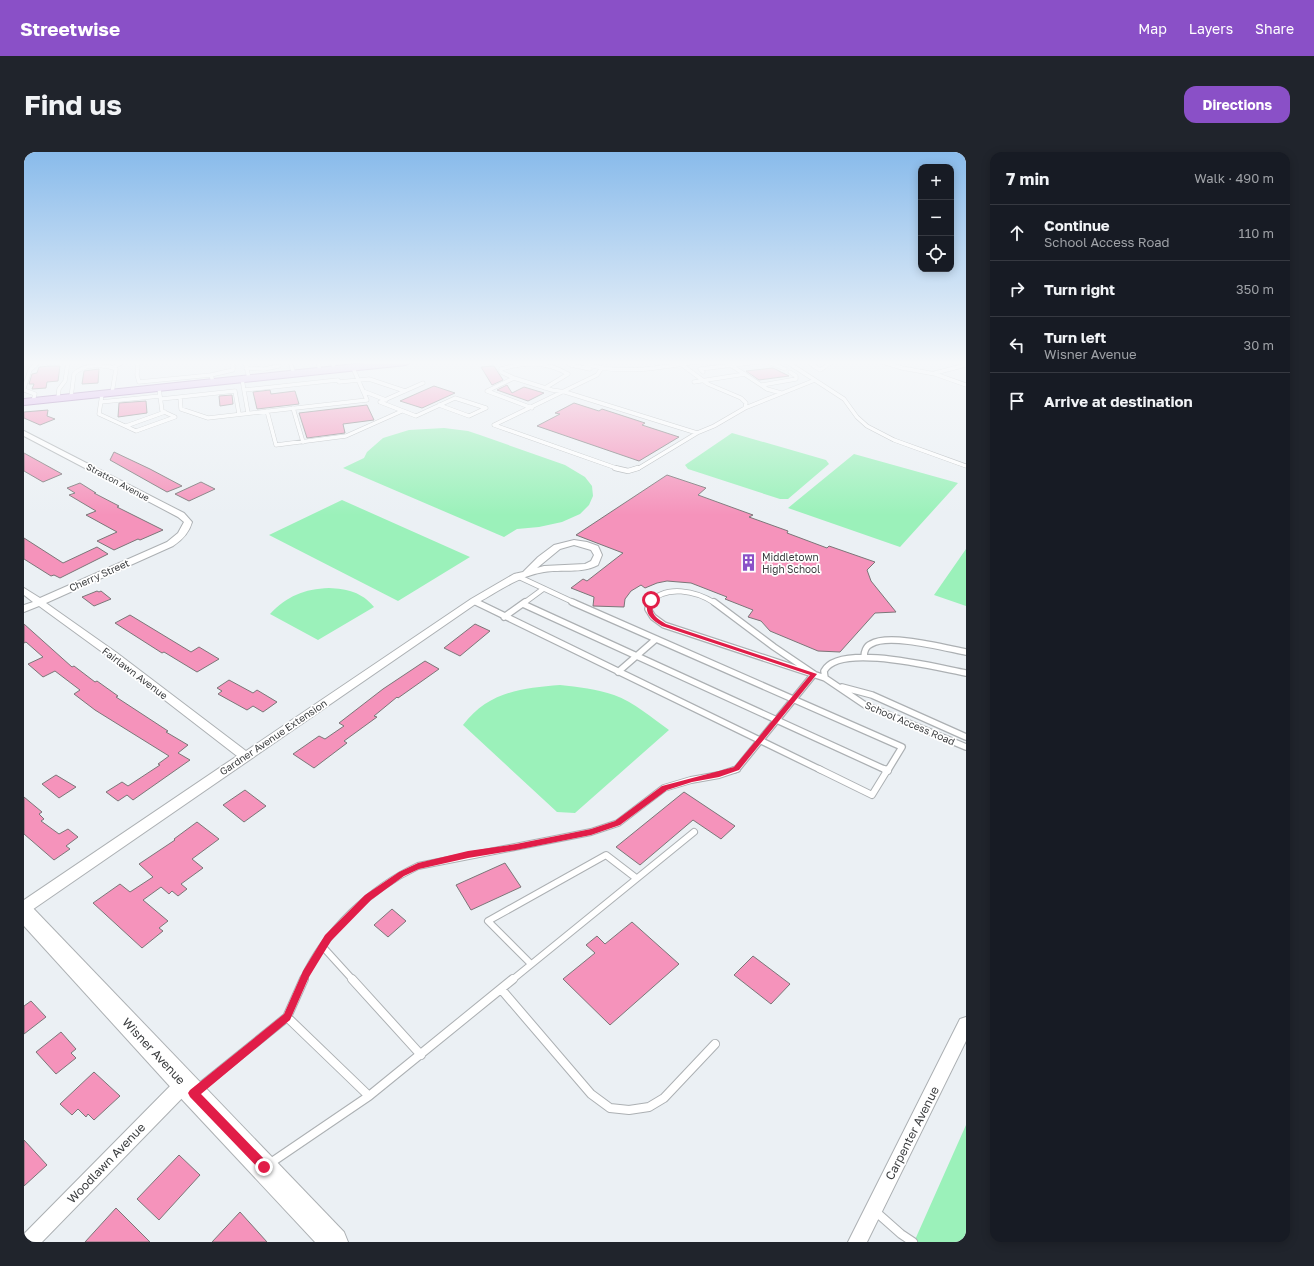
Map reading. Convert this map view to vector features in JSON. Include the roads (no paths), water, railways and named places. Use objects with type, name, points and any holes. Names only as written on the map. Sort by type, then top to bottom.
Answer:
[{"type":"street","name":"Stratton Avenue","points":[[24,433],[181,515],[188,522],[187,526],[182,536],[174,541]]},
{"type":"street","name":"Cherry Street","points":[[24,609],[174,541]]},
{"type":"street","name":"Gardner Avenue Extension","points":[[24,908],[245,756],[474,602],[521,574],[554,548],[568,542],[585,543],[595,548],[598,555],[595,563],[587,567],[544,569],[521,574]]},
{"type":"street","name":"Fairlawn Avenue","points":[[24,590],[245,756]]},
{"type":"street","name":"Wisner Avenue","points":[[24,912],[188,1089],[334,1242]]},
{"type":"street","name":"Carpenter Avenue","points":[[857,1242],[966,1024]]},
{"type":"street","name":"Woodlawn Avenue","points":[[29,1242],[188,1089]]},
{"type":"lane","points":[[99,413],[136,431],[175,417],[167,413]]},
{"type":"lane","points":[[126,426],[163,413]]},
{"type":"lane","points":[[193,413],[208,418],[248,413]]},
{"type":"lane","points":[[267,413],[276,445],[346,436],[398,413]]},
{"type":"lane","points":[[295,413],[303,442]]},
{"type":"lane","points":[[407,413],[416,416],[423,413]]},
{"type":"lane","points":[[460,413],[469,416],[476,413]]},
{"type":"lane","points":[[521,413],[494,425],[617,469],[628,471],[639,468],[697,433],[714,426],[737,413]]},
{"type":"lane","points":[[632,413],[697,433]]},
{"type":"lane","points":[[854,413],[867,426],[894,440],[966,466]]},
{"type":"lane","points":[[474,602],[872,795],[902,747],[543,589],[521,574]]},
{"type":"lane","points":[[504,617],[543,589]]},
{"type":"lane","name":"School Access Road","points":[[814,674],[784,655],[725,610],[700,595],[679,590],[665,592],[654,597],[649,604],[648,608],[653,617],[664,625],[825,678],[865,705],[966,747]]},
{"type":"lane","points":[[523,604],[888,770]]},
{"type":"lane","points":[[618,672],[656,639]]},
{"type":"lane","points":[[864,657],[864,650],[871,643],[881,640],[894,639],[966,652]]},
{"type":"lane","points":[[825,678],[824,671],[829,663],[849,658],[864,657],[966,673]]},
{"type":"lane","points":[[188,1089],[287,1017],[306,974],[328,938],[368,897],[402,874],[418,866],[591,832],[618,823],[664,788],[691,780],[719,775],[736,768],[814,674]]},
{"type":"lane","name":"School Access Road","points":[[835,685],[872,695],[966,737]]},
{"type":"lane","points":[[264,1167],[369,1096],[694,832]]},
{"type":"lane","points":[[530,964],[488,922],[606,855],[636,878]]},
{"type":"lane","points":[[323,947],[421,1055]]},
{"type":"lane","points":[[501,989],[591,1094],[610,1108],[629,1110],[649,1107],[664,1098],[715,1044]]},
{"type":"lane","points":[[287,1017],[369,1096]]},
{"type":"lane","points":[[873,1210],[901,1234],[913,1242]]},
{"type":"place","name":"Middletown High School","points":[[749,563]]}]
